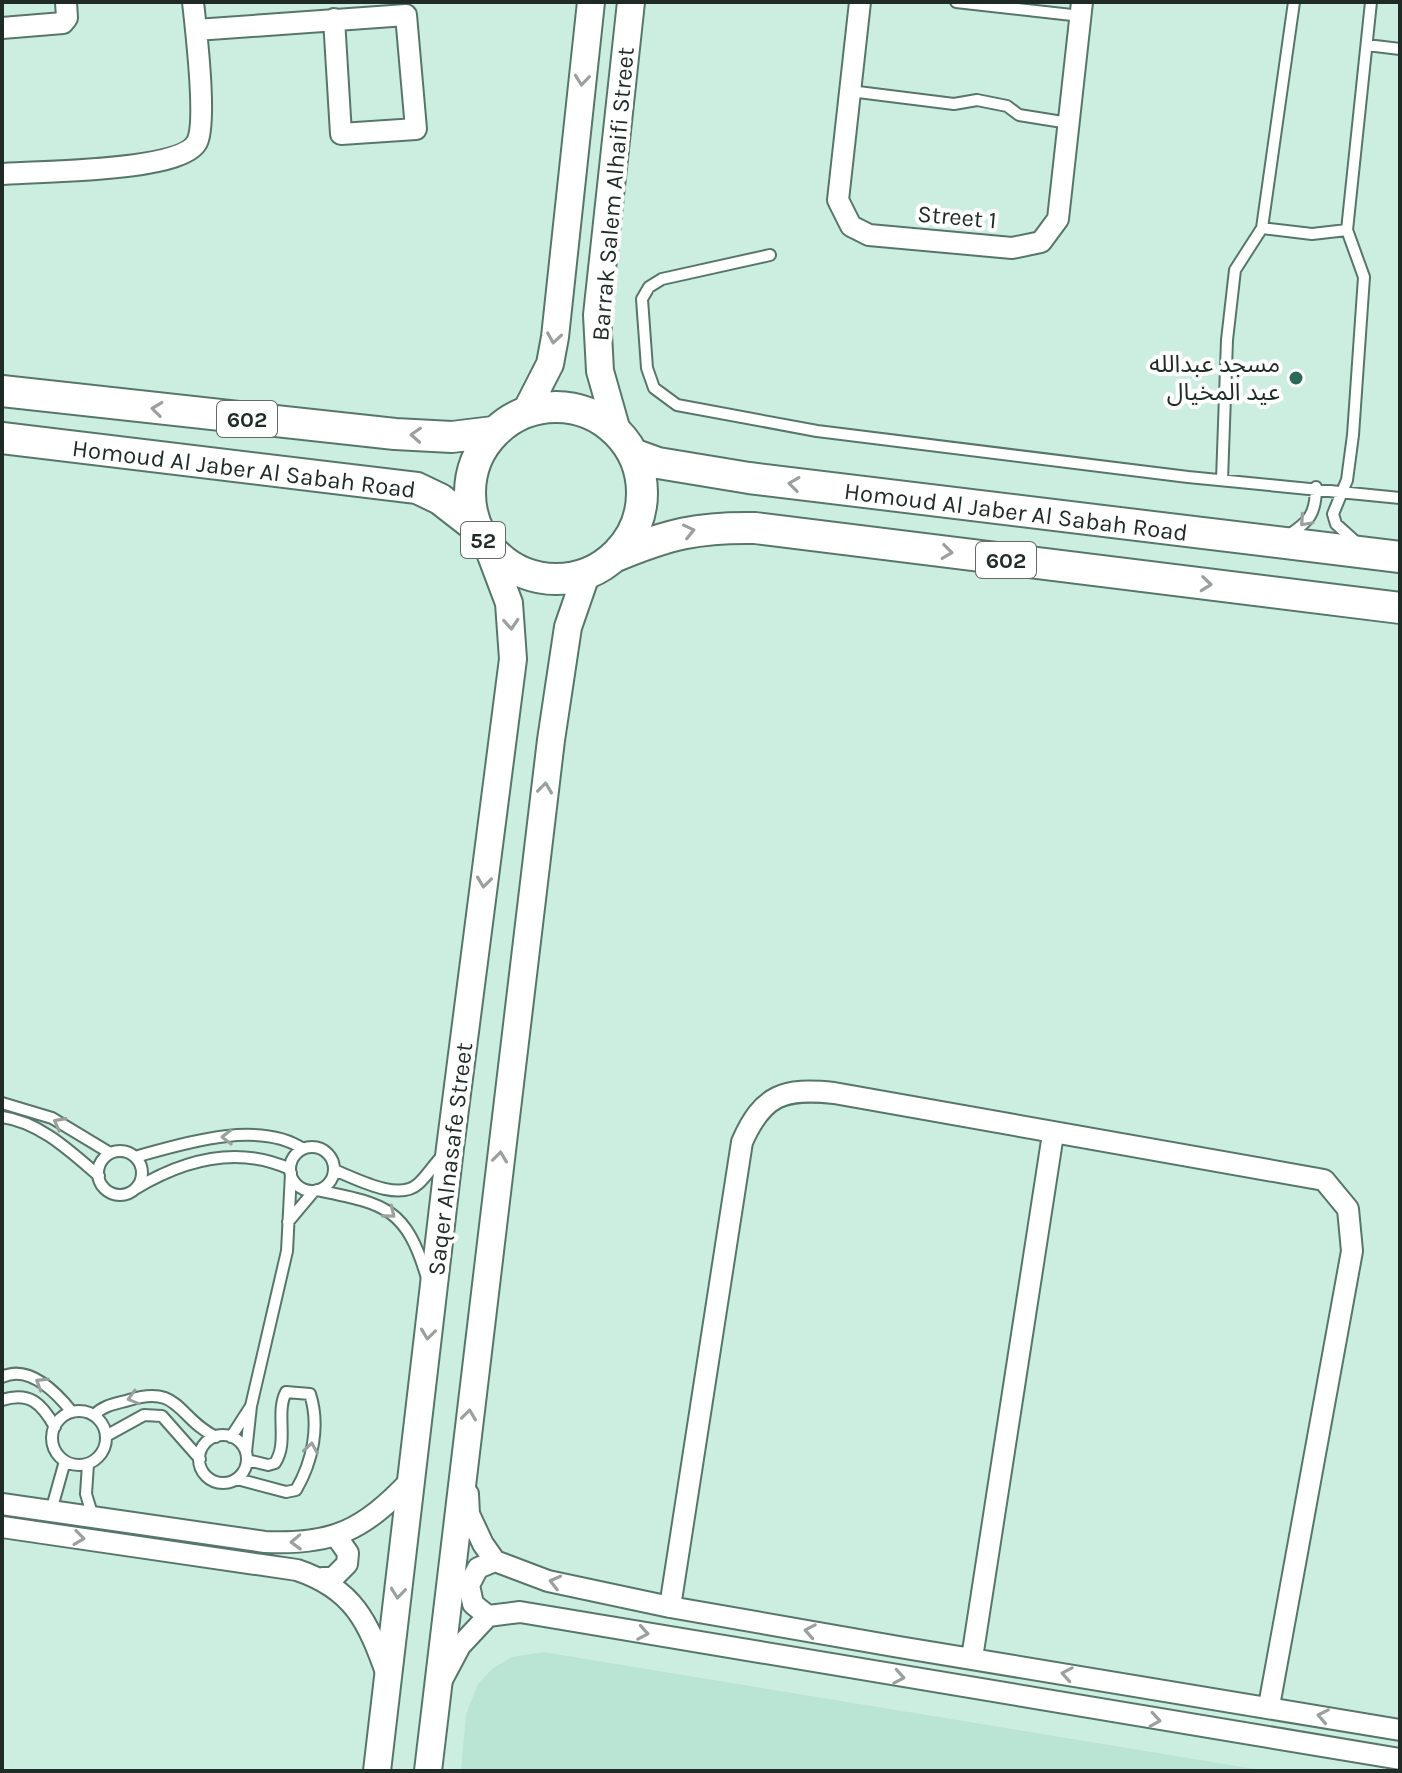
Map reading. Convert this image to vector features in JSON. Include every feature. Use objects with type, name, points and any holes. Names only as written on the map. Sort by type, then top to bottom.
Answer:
[{"type":"main road","name":"Barrak Salem Alhaifi Street","points":[[526,411],[550,364],[555,337],[591,2]]},
{"type":"main road","name":"Barrak Salem Alhaifi Street","points":[[625,442],[597,350],[597,315],[631,2]]},
{"type":"main road","points":[[575,146],[586,158],[614,158]]},
{"type":"main road","name":"Homoud Al Jaber Al Sabah Road","points":[[2,391],[395,434],[452,437],[493,432]]},
{"type":"main road","name":"52","points":[[558,406],[590,413],[625,442],[642,480],[641,508],[632,534],[616,556],[586,575],[560,580],[534,578],[510,567],[483,538],[469,503],[470,477],[478,453],[493,432],[526,411],[558,406]]},
{"type":"main road","name":"Homoud Al Jaber Al Sabah Road","points":[[2,438],[417,488],[440,499],[483,538]]},
{"type":"main road","name":"Homoud Al Jaber Al Sabah Road","points":[[625,442],[658,463],[749,478],[1400,557]]},
{"type":"main road","name":"Homoud Al Jaber Al Sabah Road","points":[[616,556],[659,538],[706,527],[755,528],[1400,608]]},
{"type":"main road","name":"Saqer Alnasafe Street","points":[[377,1771],[450,1148],[513,659],[509,603],[483,538]]},
{"type":"main road","name":"Saqer Alnasafe Street","points":[[428,1771],[551,740],[568,627],[586,575]]},
{"type":"street","points":[[2,28],[63,23],[67,18],[66,2]]},
{"type":"street","points":[[2,174],[153,164],[182,157],[197,142],[200,114],[193,2]]},
{"type":"street","name":"Street 1","points":[[860,2],[838,200],[851,226],[869,235],[1012,248],[1041,242],[1058,219],[1081,9]]},
{"type":"street","points":[[196,30],[334,19],[406,15],[416,129],[341,134],[334,19]]},
{"type":"street","points":[[670,1607],[742,1142],[753,1118],[767,1102],[788,1092],[811,1091],[1324,1180],[1348,1209],[1352,1251],[1269,1706]]},
{"type":"street","points":[[972,1658],[1053,1134]]},
{"type":"street","points":[[464,1458],[469,1514],[483,1544],[495,1561],[548,1581],[670,1607],[1400,1730]]},
{"type":"street","points":[[2,1504],[265,1542],[298,1543],[336,1536],[361,1526],[410,1481]]},
{"type":"street","points":[[2,1527],[297,1570],[322,1578],[333,1578],[347,1564],[348,1553],[336,1536]]},
{"type":"street","points":[[488,1616],[473,1604],[469,1585],[478,1568],[495,1561]]},
{"type":"street","points":[[322,1578],[359,1610],[371,1630],[388,1678]]},
{"type":"street","points":[[438,1689],[460,1646],[488,1616],[520,1612],[963,1689],[1400,1759]]},
{"type":"lane","points":[[956,2],[1081,9]]},
{"type":"lane","points":[[1222,480],[1227,340],[1235,270],[1262,228],[1294,2]]},
{"type":"lane","points":[[1367,553],[1336,524],[1333,514],[1344,490],[1353,435],[1364,277],[1347,230],[1371,2]]},
{"type":"lane","points":[[1367,45],[1400,49]]},
{"type":"lane","points":[[850,91],[954,104],[977,100],[1004,105],[1019,115],[1069,123]]},
{"type":"lane","points":[[1262,228],[1312,234],[1347,230]]},
{"type":"lane","points":[[770,255],[662,279],[649,287],[642,307],[647,368],[654,388],[668,401],[749,421],[817,431],[1222,480],[1316,487],[1400,498]]},
{"type":"lane","points":[[1277,543],[1307,523],[1314,513],[1316,487]]},
{"type":"lane","points":[[2,1103],[52,1118],[110,1153],[124,1152],[135,1157],[207,1137],[264,1137],[292,1142],[303,1149],[323,1150],[332,1160],[334,1170],[327,1185],[316,1191],[288,1222]]},
{"type":"lane","points":[[2,1117],[16,1119],[49,1136],[99,1176],[110,1192],[123,1195],[167,1170],[217,1157],[259,1157],[290,1171],[301,1188],[381,1205],[406,1227],[434,1289]]},
{"type":"lane","points":[[334,1170],[401,1190],[417,1186],[450,1148]]},
{"type":"lane","points":[[237,1479],[246,1456],[251,1406],[267,1327],[279,1289],[288,1222],[290,1171],[293,1158],[303,1149]]},
{"type":"lane","points":[[99,1176],[101,1163],[110,1153]]},
{"type":"lane","points":[[135,1157],[141,1170],[135,1189]]},
{"type":"lane","points":[[2,1377],[13,1371],[26,1374],[56,1393],[72,1412],[94,1415]]},
{"type":"lane","points":[[72,1412],[55,1427],[52,1442],[65,1461],[88,1464],[100,1456],[106,1436],[144,1415],[162,1416],[200,1459],[209,1479],[223,1483],[237,1479],[286,1492],[296,1490],[306,1472],[312,1450],[315,1410],[310,1394],[286,1392],[282,1400],[284,1422],[275,1463],[268,1465],[246,1456],[231,1437]]},
{"type":"lane","points":[[94,1415],[102,1407],[151,1393],[168,1396],[198,1428],[216,1437],[231,1437]]},
{"type":"lane","points":[[2,1400],[26,1396],[42,1406],[55,1427]]},
{"type":"lane","points":[[231,1437],[251,1406]]},
{"type":"lane","points":[[94,1415],[106,1436]]},
{"type":"lane","points":[[200,1459],[204,1445],[216,1437]]},
{"type":"lane","points":[[51,1511],[65,1461]]},
{"type":"lane","points":[[88,1464],[86,1494],[93,1517]]},
{"type":"shaded area","points":[[543,1652],[1267,1771],[461,1771],[466,1714],[478,1684],[493,1668],[512,1657]]},
{"type":"place","name":"مسجد عبدالله عيد المخيال","points":[[1296,378]]}]
